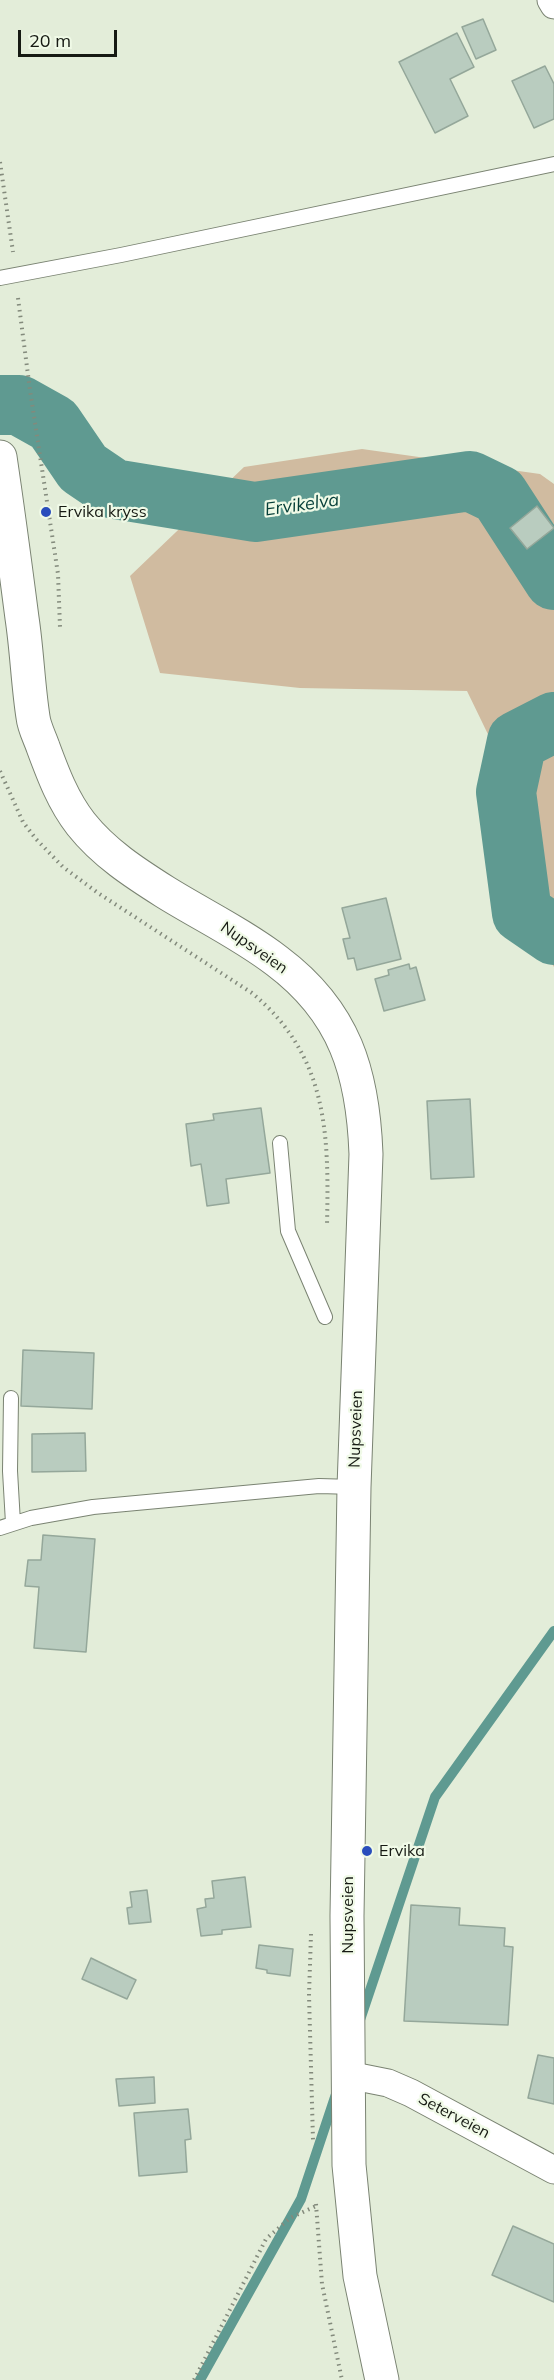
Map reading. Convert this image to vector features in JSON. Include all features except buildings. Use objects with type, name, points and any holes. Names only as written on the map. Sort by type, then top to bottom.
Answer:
[{"type":"main road","name":"Nupsveien","points":[[0,457],[6,499],[7,618],[33,720],[63,795],[81,824],[114,858],[278,961],[307,988],[322,1006],[348,1049],[354,1064],[365,1121],[366,1154],[354,1486],[347,1916],[348,2075],[352,2199],[360,2276],[382,2380]]},
{"type":"street","points":[[551,0],[554,4]]},
{"type":"street","name":"Seterveien","points":[[348,2075],[388,2083],[404,2090],[554,2170]]},
{"type":"lane","points":[[0,278],[554,164]]},
{"type":"lane","points":[[280,1143],[288,1231],[325,1317]]},
{"type":"lane","points":[[11,1398],[7,1526],[49,1514],[93,1508],[319,1486],[354,1486]]},
{"type":"path","points":[[26,363],[46,500]]},
{"type":"path","points":[[0,771],[23,822],[63,867],[98,893],[252,993],[270,1007],[295,1038],[315,1086],[326,1133],[327,1234]]},
{"type":"path","points":[[312,1923],[309,1995],[313,2142]]},
{"type":"path","points":[[316,2196],[322,2284],[342,2380]]},
{"type":"path","points":[[194,2380],[266,2239],[291,2218],[316,2206],[352,2199]]},
{"type":"shaded area","points":[[362,449],[540,474],[554,484],[554,967],[539,945],[515,790],[467,691],[300,688],[160,673],[130,576],[244,467]]},
{"type":"waterway","name":"Ervikelva","points":[[0,405],[19,405],[53,424],[83,468],[114,489],[255,512],[470,481],[499,495],[554,580]]},
{"type":"waterway","name":"Ervikelva","points":[[554,722],[517,741],[506,792],[522,913],[554,935]]},
{"type":"waterway","points":[[360,2020],[435,1797],[554,1631]]},
{"type":"waterway","points":[[200,2380],[301,2199],[337,2091]]},
{"type":"place","name":"Ervika kryss","points":[[46,512]]},
{"type":"place","name":"Ervika","points":[[367,1851]]}]
